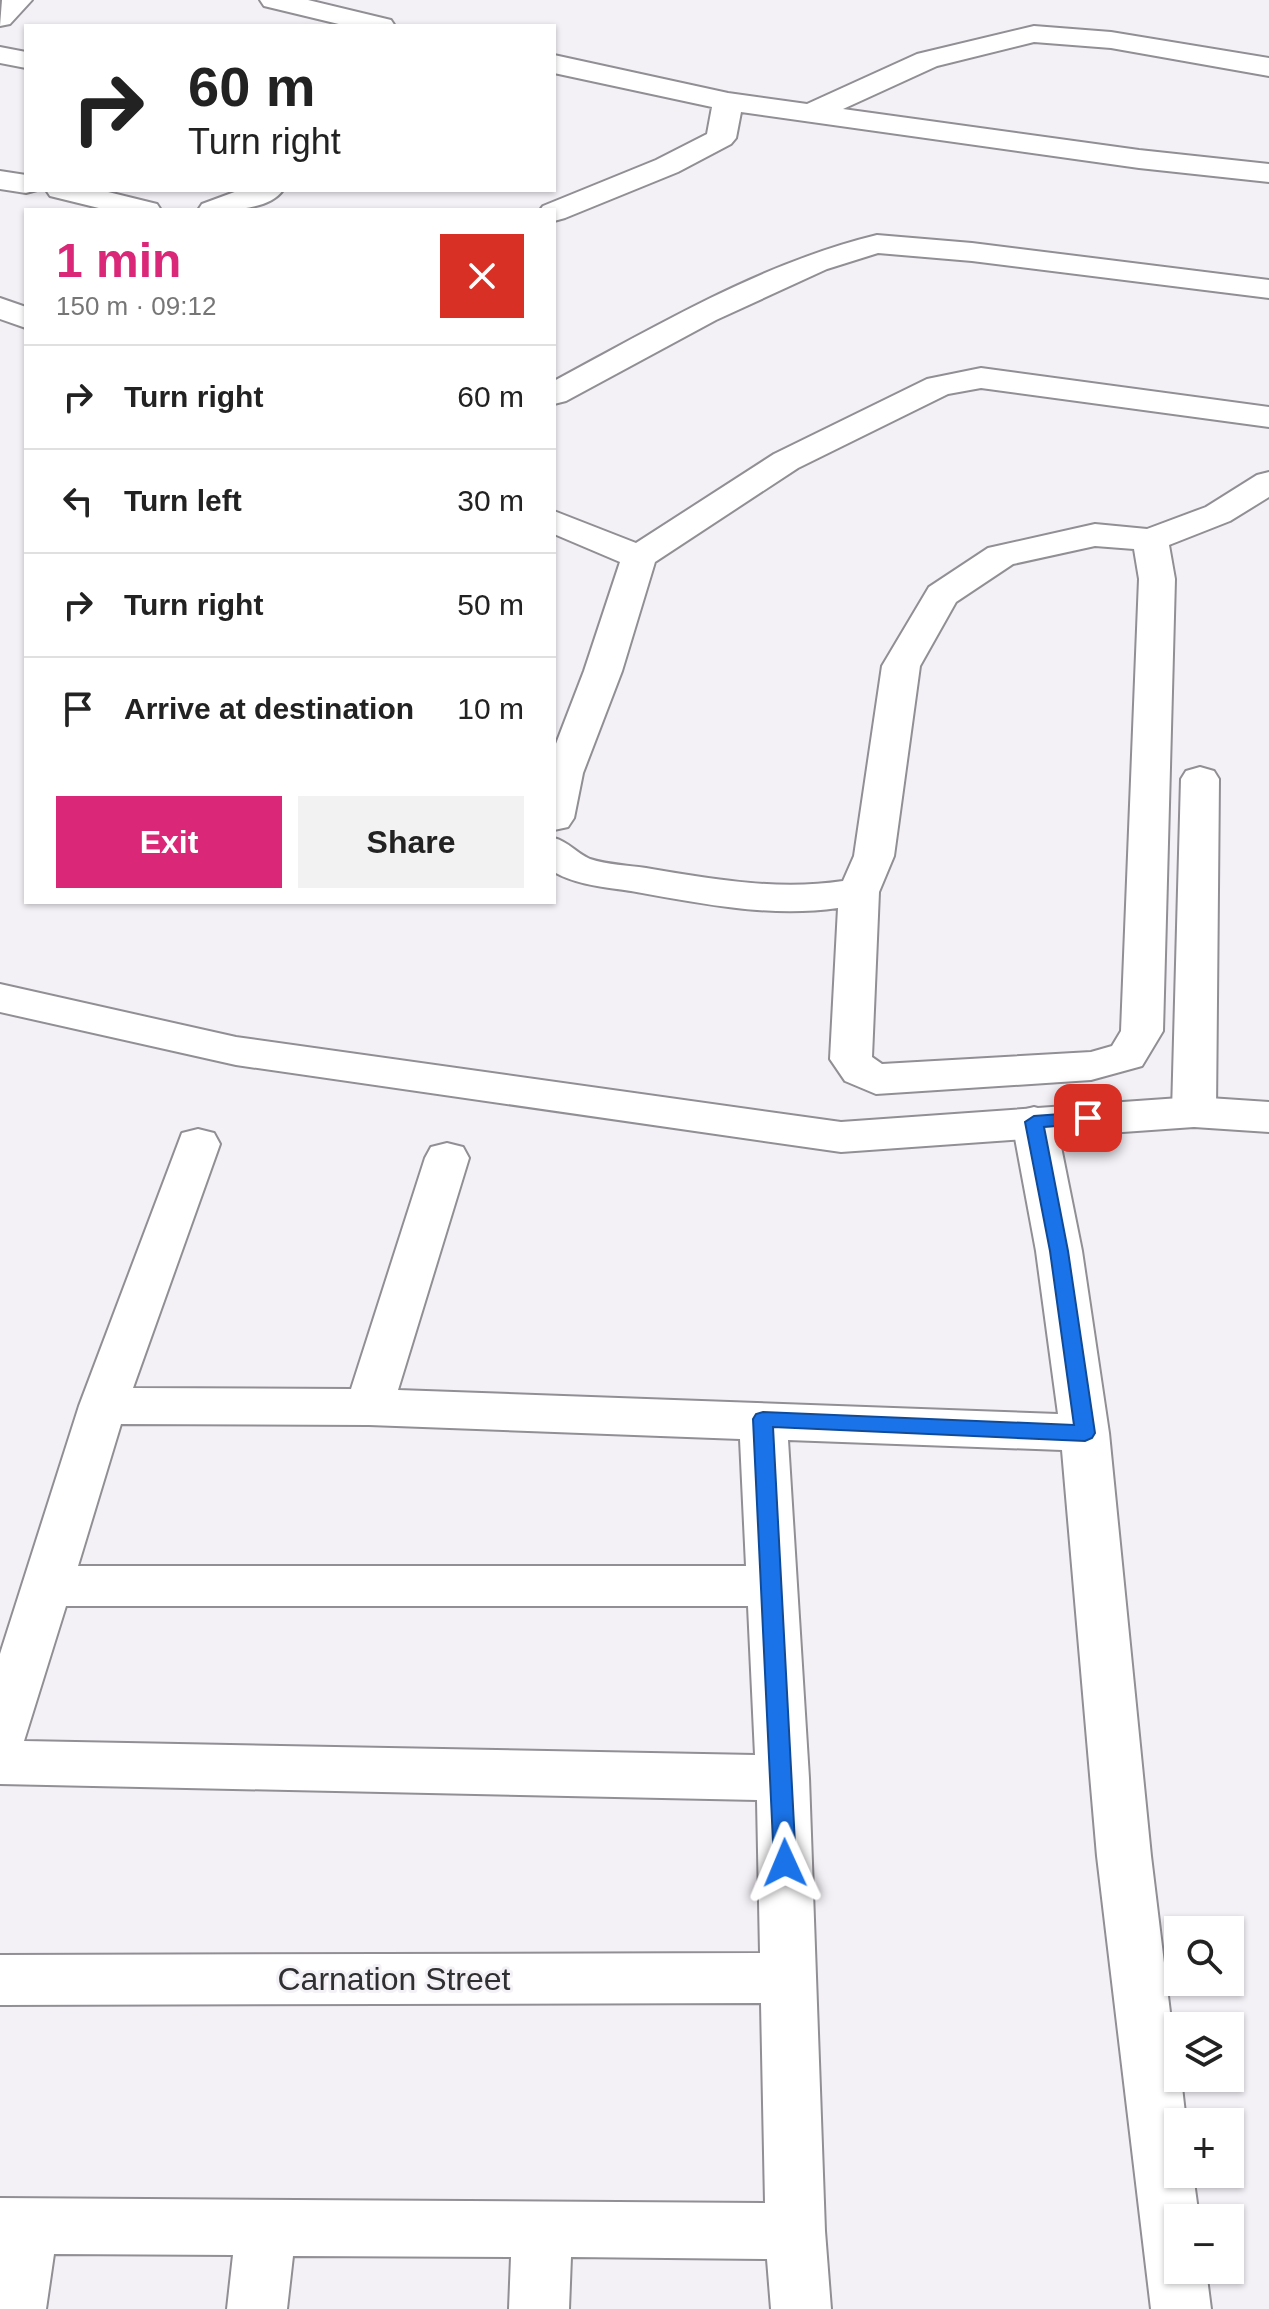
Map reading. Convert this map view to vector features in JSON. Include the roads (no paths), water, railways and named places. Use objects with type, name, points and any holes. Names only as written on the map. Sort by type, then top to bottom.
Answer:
[{"type":"street","points":[[0,18],[18,0]]},
{"type":"street","points":[[274,0],[373,24]]},
{"type":"street","points":[[811,113],[927,60],[1034,34],[1111,40],[1269,67]]},
{"type":"street","points":[[0,55],[24,60]]},
{"type":"street","points":[[556,64],[728,102],[1139,159],[1269,173]]},
{"type":"street","points":[[556,211],[667,166],[721,138],[728,102]]},
{"type":"street","points":[[0,180],[24,184]]},
{"type":"street","points":[[70,192],[138,208]]},
{"type":"street","points":[[218,208],[262,192]]},
{"type":"street","points":[[556,393],[719,307],[816,262],[877,244],[972,252],[1269,289]]},
{"type":"street","points":[[0,308],[24,317]]},
{"type":"street","points":[[556,809],[564,773],[603,671],[639,557],[786,461],[939,386],[981,378],[1269,417]]},
{"type":"street","points":[[1150,540],[1157,579],[1142,1031],[1127,1056],[1091,1066],[876,1079],[860,1071],[851,1059],[859,892],[874,856],[901,666],[942,595],[1001,556],[1095,535],[1150,540],[1218,514],[1269,482]]},
{"type":"street","points":[[556,522],[639,557]]},
{"type":"street","points":[[1194,1112],[1200,779]]},
{"type":"street","points":[[556,853],[580,870],[737,894],[832,897],[859,892]]},
{"type":"street","points":[[0,998],[236,1051],[841,1137],[1194,1112],[1269,1117]]},
{"type":"street","points":[[1034,1122],[1059,1251],[1085,1433],[1124,1856],[1181,2309]]},
{"type":"street","points":[[0,1736],[103,1406],[198,1144]]},
{"type":"street","points":[[369,1407],[447,1158]]},
{"type":"street","points":[[103,1406],[369,1407],[1085,1433]]},
{"type":"street","points":[[763,1419],[783,1778],[795,2231],[801,2309]]},
{"type":"street","points":[[47,1586],[772,1586]]},
{"type":"street","points":[[0,1762],[783,1778]]},
{"type":"street","name":"Carnation Street","points":[[0,1980],[788,1978]]},
{"type":"street","points":[[16,2309],[15,2226],[795,2231]]},
{"type":"street","points":[[257,2309],[266,2228]]},
{"type":"street","points":[[539,2309],[542,2229]]}]
